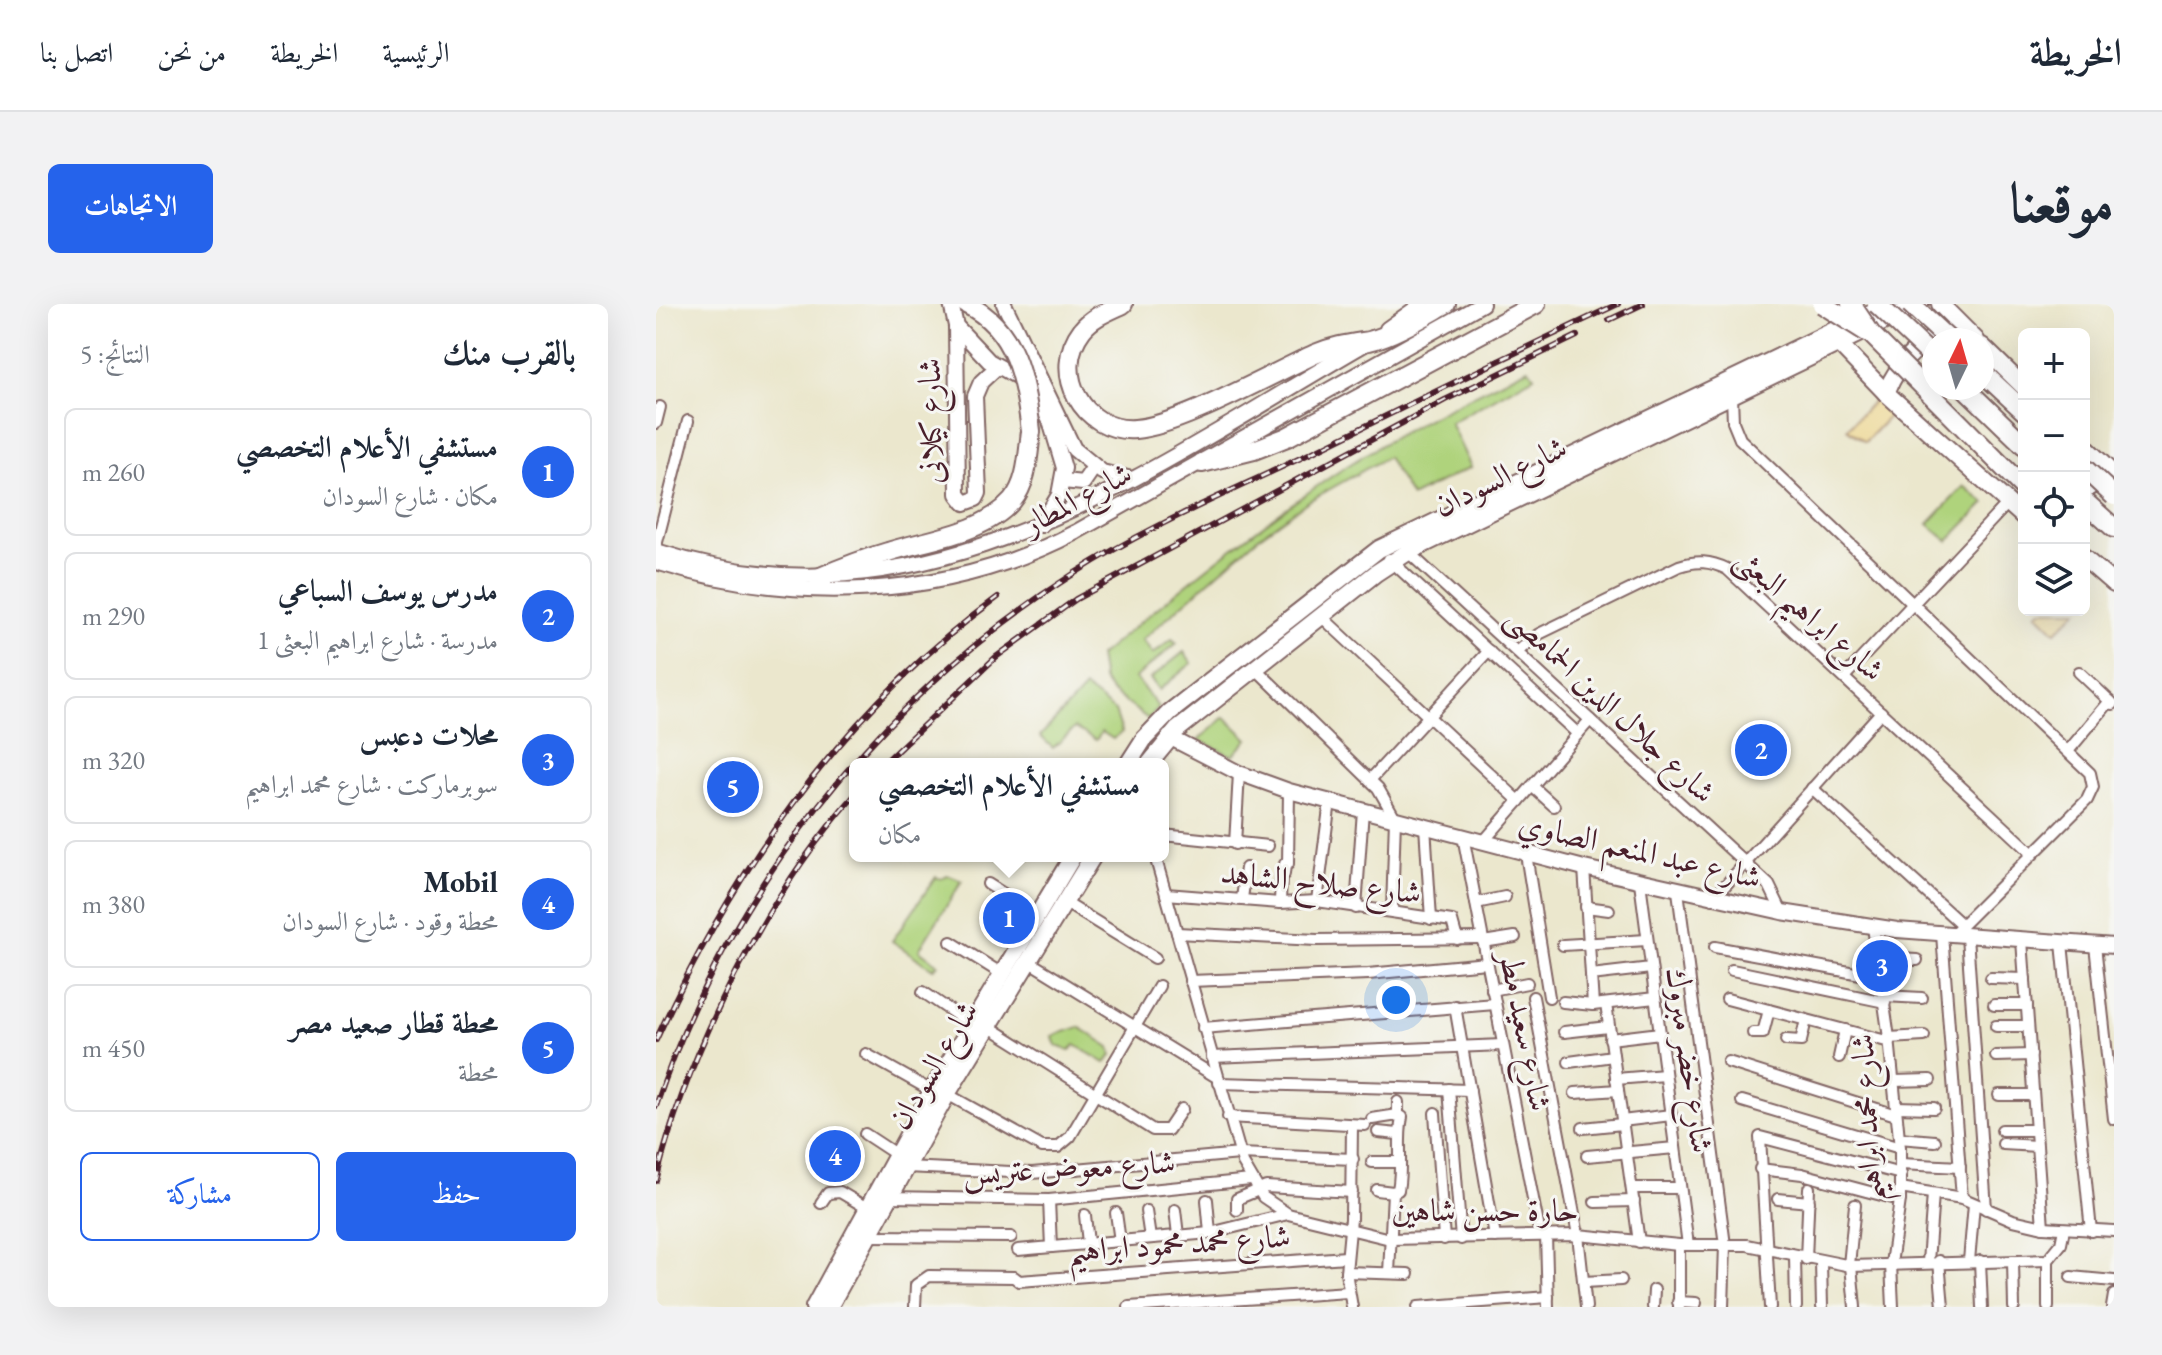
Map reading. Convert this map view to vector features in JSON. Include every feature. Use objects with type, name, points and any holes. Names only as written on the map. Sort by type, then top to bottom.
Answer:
[{"type":"highway","points":[[818,578],[988,520],[1012,500],[1024,480],[1031,431],[1026,390],[1008,342],[988,318],[966,304]]},
{"type":"highway","points":[[1123,304],[1096,317],[1082,330],[1073,347],[1069,365],[1071,384],[1079,402],[1092,416],[1117,428],[1146,428],[1326,349],[1370,340],[1446,304]]},
{"type":"highway","points":[[1202,463],[1254,450],[1287,437],[1536,304]]},
{"type":"highway","points":[[1822,304],[1871,334]]},
{"type":"highway","points":[[1851,304],[1871,334],[2018,482]]},
{"type":"highway","points":[[1877,304],[1922,347]]},
{"type":"highway","points":[[1910,304],[1947,328]]},
{"type":"highway","points":[[1994,383],[2018,405]]},
{"type":"highway","points":[[1977,400],[2018,439]]},
{"type":"highway","points":[[2088,472],[2114,496]]},
{"type":"highway","points":[[2090,486],[2113,474]]},
{"type":"highway","points":[[2090,506],[2114,528]]},
{"type":"main road","name":"شارع السودان","points":[[1133,758],[1162,720],[1379,549],[1402,546],[1732,396],[1889,304]]},
{"type":"main road","name":"شارع السودان","points":[[1153,758],[1169,737],[1392,562],[1402,546],[1834,339],[1920,304]]},
{"type":"main road","points":[[1940,304],[1952,328]]},
{"type":"main road","points":[[1834,339],[1886,393],[2018,512]]},
{"type":"main road","points":[[1886,393],[1909,354],[1922,344]]},
{"type":"main road","points":[[1994,358],[2018,381]]},
{"type":"main road","points":[[2090,452],[2113,474]]},
{"type":"main road","points":[[2090,563],[2114,584]]},
{"type":"main road","points":[[1228,667],[1239,681]]},
{"type":"main road","name":"شارع السودان","points":[[814,1307],[867,1208],[901,1161],[939,1093],[970,1024],[1069,862]]},
{"type":"main road","name":"شارع السودان","points":[[939,1093],[988,1026],[1089,862]]},
{"type":"main road","name":"شارع السودان","points":[[829,1307],[889,1197],[901,1161]]},
{"type":"street","points":[[951,304],[956,326],[997,367],[1030,384],[1059,446],[1064,468],[1063,481],[1041,525]]},
{"type":"street","points":[[1004,304],[1074,449],[1094,467],[1133,479]]},
{"type":"street","name":"شارع المطار","points":[[656,548],[735,573],[818,578],[949,556],[1041,525],[1133,479],[1370,340],[1422,304]]},
{"type":"street","name":"شارع المطار","points":[[656,562],[736,583],[783,588],[890,587],[976,574],[1053,544],[1482,304]]},
{"type":"street","name":"شارع كيلانى","points":[[956,326],[958,494],[965,503],[976,499],[979,493],[975,396],[981,382],[997,367]]},
{"type":"street","points":[[1732,396],[1733,422],[1740,439],[2090,773],[2091,794],[1955,932],[1962,1198]]},
{"type":"street","points":[[656,423],[660,407]]},
{"type":"street","points":[[656,548],[661,503],[688,421]]},
{"type":"street","points":[[1063,481],[1083,483],[1094,467]]},
{"type":"street","points":[[1844,677],[2007,504]]},
{"type":"street","name":"شارع جلال الدين الحمامصى","points":[[1402,546],[1769,885],[1782,912]]},
{"type":"street","name":"شارع جلال الدين الحمامصى","points":[[1379,549],[1578,734]]},
{"type":"street","name":"شارع ابراهيم البعثى","points":[[1517,652],[1539,634],[1679,566],[1703,561],[1727,569],[2032,853]]},
{"type":"street","points":[[1455,619],[1468,607]]},
{"type":"street","points":[[1321,616],[1519,801]]},
{"type":"street","points":[[1370,780],[1489,651]]},
{"type":"street","points":[[1255,668],[1385,797],[1395,818],[1392,911]]},
{"type":"street","points":[[2069,750],[2112,703],[2079,672]]},
{"type":"street","points":[[1713,899],[1881,712]]},
{"type":"street","points":[[1483,842],[1590,720]]},
{"type":"street","name":"شارع عبد المنعم الصاوي","points":[[1169,737],[1239,773],[1289,791],[1526,854],[1713,899],[1873,927],[2114,946]]},
{"type":"street","points":[[1235,844],[1239,773]]},
{"type":"street","points":[[1532,786],[1554,806]]},
{"type":"street","points":[[1812,788],[1955,932],[1986,1209]]},
{"type":"street","points":[[1280,903],[1281,874],[1284,874],[1285,864],[1288,864],[1289,791]]},
{"type":"street","points":[[1317,901],[1330,801]]},
{"type":"street","points":[[1356,908],[1363,810]]},
{"type":"street","points":[[1425,826],[1431,919]]},
{"type":"street","points":[[1169,835],[1268,846]]},
{"type":"street","name":"شارع سعيد مطر","points":[[1463,836],[1543,1235],[1548,1302]]},
{"type":"street","points":[[1526,854],[1549,997]]},
{"type":"street","name":"حارة حسن شاهين","points":[[1157,862],[1240,1154],[1254,1184],[1288,1214],[1390,1239],[1578,1235],[1639,1242],[1767,1249],[1850,1266],[2048,1260]]},
{"type":"street","points":[[1242,899],[1246,868]]},
{"type":"street","points":[[1584,868],[1593,1005]]},
{"type":"street","name":"شارع خضر مبروك","points":[[1640,882],[1680,1188],[1683,1245],[1678,1304]]},
{"type":"street","points":[[988,884],[1037,915]]},
{"type":"street","name":"شارع صلاح الشاهد","points":[[1164,889],[1280,903],[1317,901],[1452,921],[1457,939]]},
{"type":"street","points":[[1678,891],[1725,1245],[1723,1307]]},
{"type":"street","points":[[1476,903],[1505,897]]},
{"type":"street","points":[[1064,902],[1155,958]]},
{"type":"street","points":[[1586,907],[1609,910]]},
{"type":"street","name":"شارع محمد ابراهيم","points":[[1873,927],[1890,1040],[1899,1143],[1900,1200],[1891,1264],[1893,1307]]},
{"type":"street","points":[[1177,933],[1317,940],[1483,940],[1515,937]]},
{"type":"street","points":[[1563,945],[1647,940]]},
{"type":"street","points":[[2022,940],[2043,1227]]},
{"type":"street","points":[[951,942],[1002,974]]},
{"type":"street","points":[[2062,943],[2091,1231]]},
{"type":"street","points":[[2095,945],[2110,1042],[2114,1119]]},
{"type":"street","points":[[1715,947],[1882,978]]},
{"type":"street","points":[[1878,958],[1917,960]]},
{"type":"street","points":[[1028,961],[1218,1080],[1470,1090]]},
{"type":"street","points":[[1190,981],[1368,974],[1487,963]]},
{"type":"street","points":[[1591,975],[1651,968]]},
{"type":"street","points":[[1732,970],[1885,999],[1922,998]]},
{"type":"street","points":[[1991,978],[2025,979]]},
{"type":"street","points":[[1492,990],[1527,983]]},
{"type":"street","points":[[866,1054],[1050,1149],[1058,1147],[1070,1137],[1159,986]]},
{"type":"street","points":[[923,992],[970,1024]]},
{"type":"street","points":[[1533,997],[1578,1235],[1586,1307]]},
{"type":"street","points":[[1563,1002],[1593,1005],[1655,998]]},
{"type":"street","points":[[1727,999],[1890,1040],[1924,1036]]},
{"type":"street","points":[[1203,1028],[1495,1004]]},
{"type":"street","points":[[1606,1004],[1639,1242]]},
{"type":"street","points":[[1994,1005],[2027,1005]]},
{"type":"street","points":[[1455,1006],[1495,1237]]},
{"type":"street","points":[[1753,1033],[1763,1033],[1769,1010]]},
{"type":"street","points":[[1786,1040],[1801,1041],[1806,1020]]},
{"type":"street","points":[[988,1026],[1158,1132],[1172,1127],[1182,1109]]},
{"type":"street","points":[[1996,1026],[2028,1026]]},
{"type":"street","points":[[1564,1032],[1608,1027]]},
{"type":"street","points":[[1839,1057],[1845,1030]]},
{"type":"street","points":[[1610,1039],[1660,1033]]},
{"type":"street","points":[[1212,1057],[1503,1045]]},
{"type":"street","points":[[1996,1056],[2031,1055]]},
{"type":"street","points":[[1569,1062],[1613,1056]]},
{"type":"street","points":[[1728,1062],[1896,1111],[1934,1108]]},
{"type":"street","points":[[1575,1093],[1665,1075]]},
{"type":"street","points":[[1893,1081],[1930,1080]]},
{"type":"street","points":[[1449,1089],[1461,1239]]},
{"type":"street","points":[[1999,1095],[2033,1095]]},
{"type":"street","points":[[1742,1101],[1899,1143],[1935,1141]]},
{"type":"street","points":[[1377,1190],[1398,1190],[1398,1134],[1402,1117],[1398,1115],[1398,1102]]},
{"type":"street","points":[[1435,1113],[1444,1239]]},
{"type":"street","points":[[1228,1117],[1352,1125],[1398,1115]]},
{"type":"street","points":[[1583,1128],[1671,1115]]},
{"type":"street","points":[[1352,1125],[1351,1231],[1346,1257],[1352,1307]]},
{"type":"street","points":[[2002,1130],[2036,1130]]},
{"type":"street","points":[[1378,1132],[1398,1134]]},
{"type":"street","points":[[865,1134],[901,1161],[1032,1173],[1240,1154],[1353,1159]]},
{"type":"street","points":[[1770,1307],[1760,1137],[1900,1169],[1960,1167]]},
{"type":"street","points":[[2003,1144],[2037,1146]]},
{"type":"street","points":[[1587,1156],[1675,1148]]},
{"type":"street","points":[[1372,1162],[1399,1162]]},
{"type":"street","points":[[1760,1169],[1802,1174],[1900,1200]]},
{"type":"street","points":[[1237,1210],[1237,1199],[1254,1184]]},
{"type":"street","name":"شارع معوض عتريس","points":[[889,1197],[1049,1200],[1254,1184],[1352,1192]]},
{"type":"street","points":[[1632,1188],[1680,1188]]},
{"type":"street","points":[[1796,1307],[1809,1188]]},
{"type":"street","points":[[1900,1188],[1962,1198],[2043,1227],[2114,1231]]},
{"type":"street","points":[[821,1203],[828,1193],[840,1192],[867,1208]]},
{"type":"street","points":[[1389,1273],[1393,1192]]},
{"type":"street","points":[[1933,1194],[1934,1262],[1943,1307]]},
{"type":"street","points":[[1778,1199],[1809,1202]]},
{"type":"street","points":[[1049,1200],[1051,1247]]},
{"type":"street","points":[[1207,1200],[1210,1233]]},
{"type":"street","points":[[1595,1202],[1634,1201]]},
{"type":"street","points":[[1974,1204],[1975,1261],[1982,1307]]},
{"type":"street","points":[[1855,1205],[1850,1266],[1855,1307]]},
{"type":"street","points":[[1175,1210],[1178,1235]]},
{"type":"street","points":[[1146,1211],[1150,1238]]},
{"type":"street","points":[[1116,1213],[1120,1241]]},
{"type":"street","points":[[1018,1250],[1210,1233],[1288,1214]]},
{"type":"street","points":[[1085,1215],[1088,1243]]},
{"type":"street","points":[[2048,1307],[2048,1260],[2061,1244],[2064,1229]]},
{"type":"street","points":[[868,1236],[1011,1237]]},
{"type":"street","name":"شارع محمد محمود ابراهيم","points":[[915,1307],[916,1285],[925,1276],[1017,1278],[1346,1257]]},
{"type":"street","points":[[2013,1261],[2014,1307]]},
{"type":"street","points":[[1821,1262],[1822,1307]]},
{"type":"street","points":[[1346,1272],[1408,1274]]},
{"type":"street","points":[[2071,1277],[2114,1281]]},
{"type":"street","points":[[1584,1282],[1621,1280]]},
{"type":"street","points":[[1653,1307],[1654,1290]]},
{"type":"street","points":[[1132,1307],[1348,1292]]},
{"type":"street","points":[[2112,1307],[2114,1295]]},
{"type":"street","points":[[1418,1307],[1548,1302]]},
{"type":"street","points":[[1678,1304],[1696,1303]]},
{"type":"green space","points":[[1528,368],[1534,376],[1450,423],[1471,467],[1411,497],[1387,457],[1307,502],[1261,535],[1142,640],[1153,654],[1172,639],[1177,643],[1135,678],[1159,708],[1148,719],[1111,691],[1103,680],[1099,656],[1230,550],[1366,454]]},
{"type":"green space","points":[[1964,486],[1985,503],[1948,541],[1928,524]]},
{"type":"green space","points":[[1184,652],[1192,663],[1159,690],[1150,679]]},
{"type":"green space","points":[[1085,688],[1115,711],[1122,732],[1113,739],[1102,732],[1096,740],[1075,728],[1053,748],[1040,736]]},
{"type":"green space","points":[[1225,717],[1248,739],[1233,756],[1198,740]]},
{"type":"green space","points":[[947,875],[962,881],[919,950],[938,964],[933,969],[892,941],[936,877],[941,879]]},
{"type":"green space","points":[[1079,1027],[1110,1047],[1112,1056],[1105,1063],[1075,1045],[1069,1051],[1056,1045],[1052,1036]]},
{"type":"sand","points":[[1877,397],[1893,412],[1865,442],[1847,429]]},
{"type":"sand","points":[[2040,616],[2072,616],[2056,632]]},
{"type":"railway","points":[[859,758],[938,678],[1004,623],[1103,556],[1192,509],[1618,304]]},
{"type":"railway","points":[[1609,320],[1643,304]]},
{"type":"railway","points":[[889,758],[996,657],[1076,599],[1445,400],[1577,336]]},
{"type":"railway","points":[[656,1040],[721,914],[798,796],[891,689],[942,641],[998,597]]},
{"type":"railway","points":[[656,1106],[687,1025],[725,948],[769,874],[849,770]]},
{"type":"railway","points":[[656,1181],[688,1081],[734,977],[791,879],[849,802]]},
{"type":"place","name":"مدرس يوسف السباعي","points":[[1761,750]]},
{"type":"place","name":"محطة قطار صعيد مصر","points":[[733,787]]},
{"type":"place","name":"مستشفي الأعلام التخصصي","points":[[1009,918]]},
{"type":"place","name":"محلات دعبس","points":[[1882,966]]},
{"type":"place","name":"Mobil","points":[[835,1156]]}]
